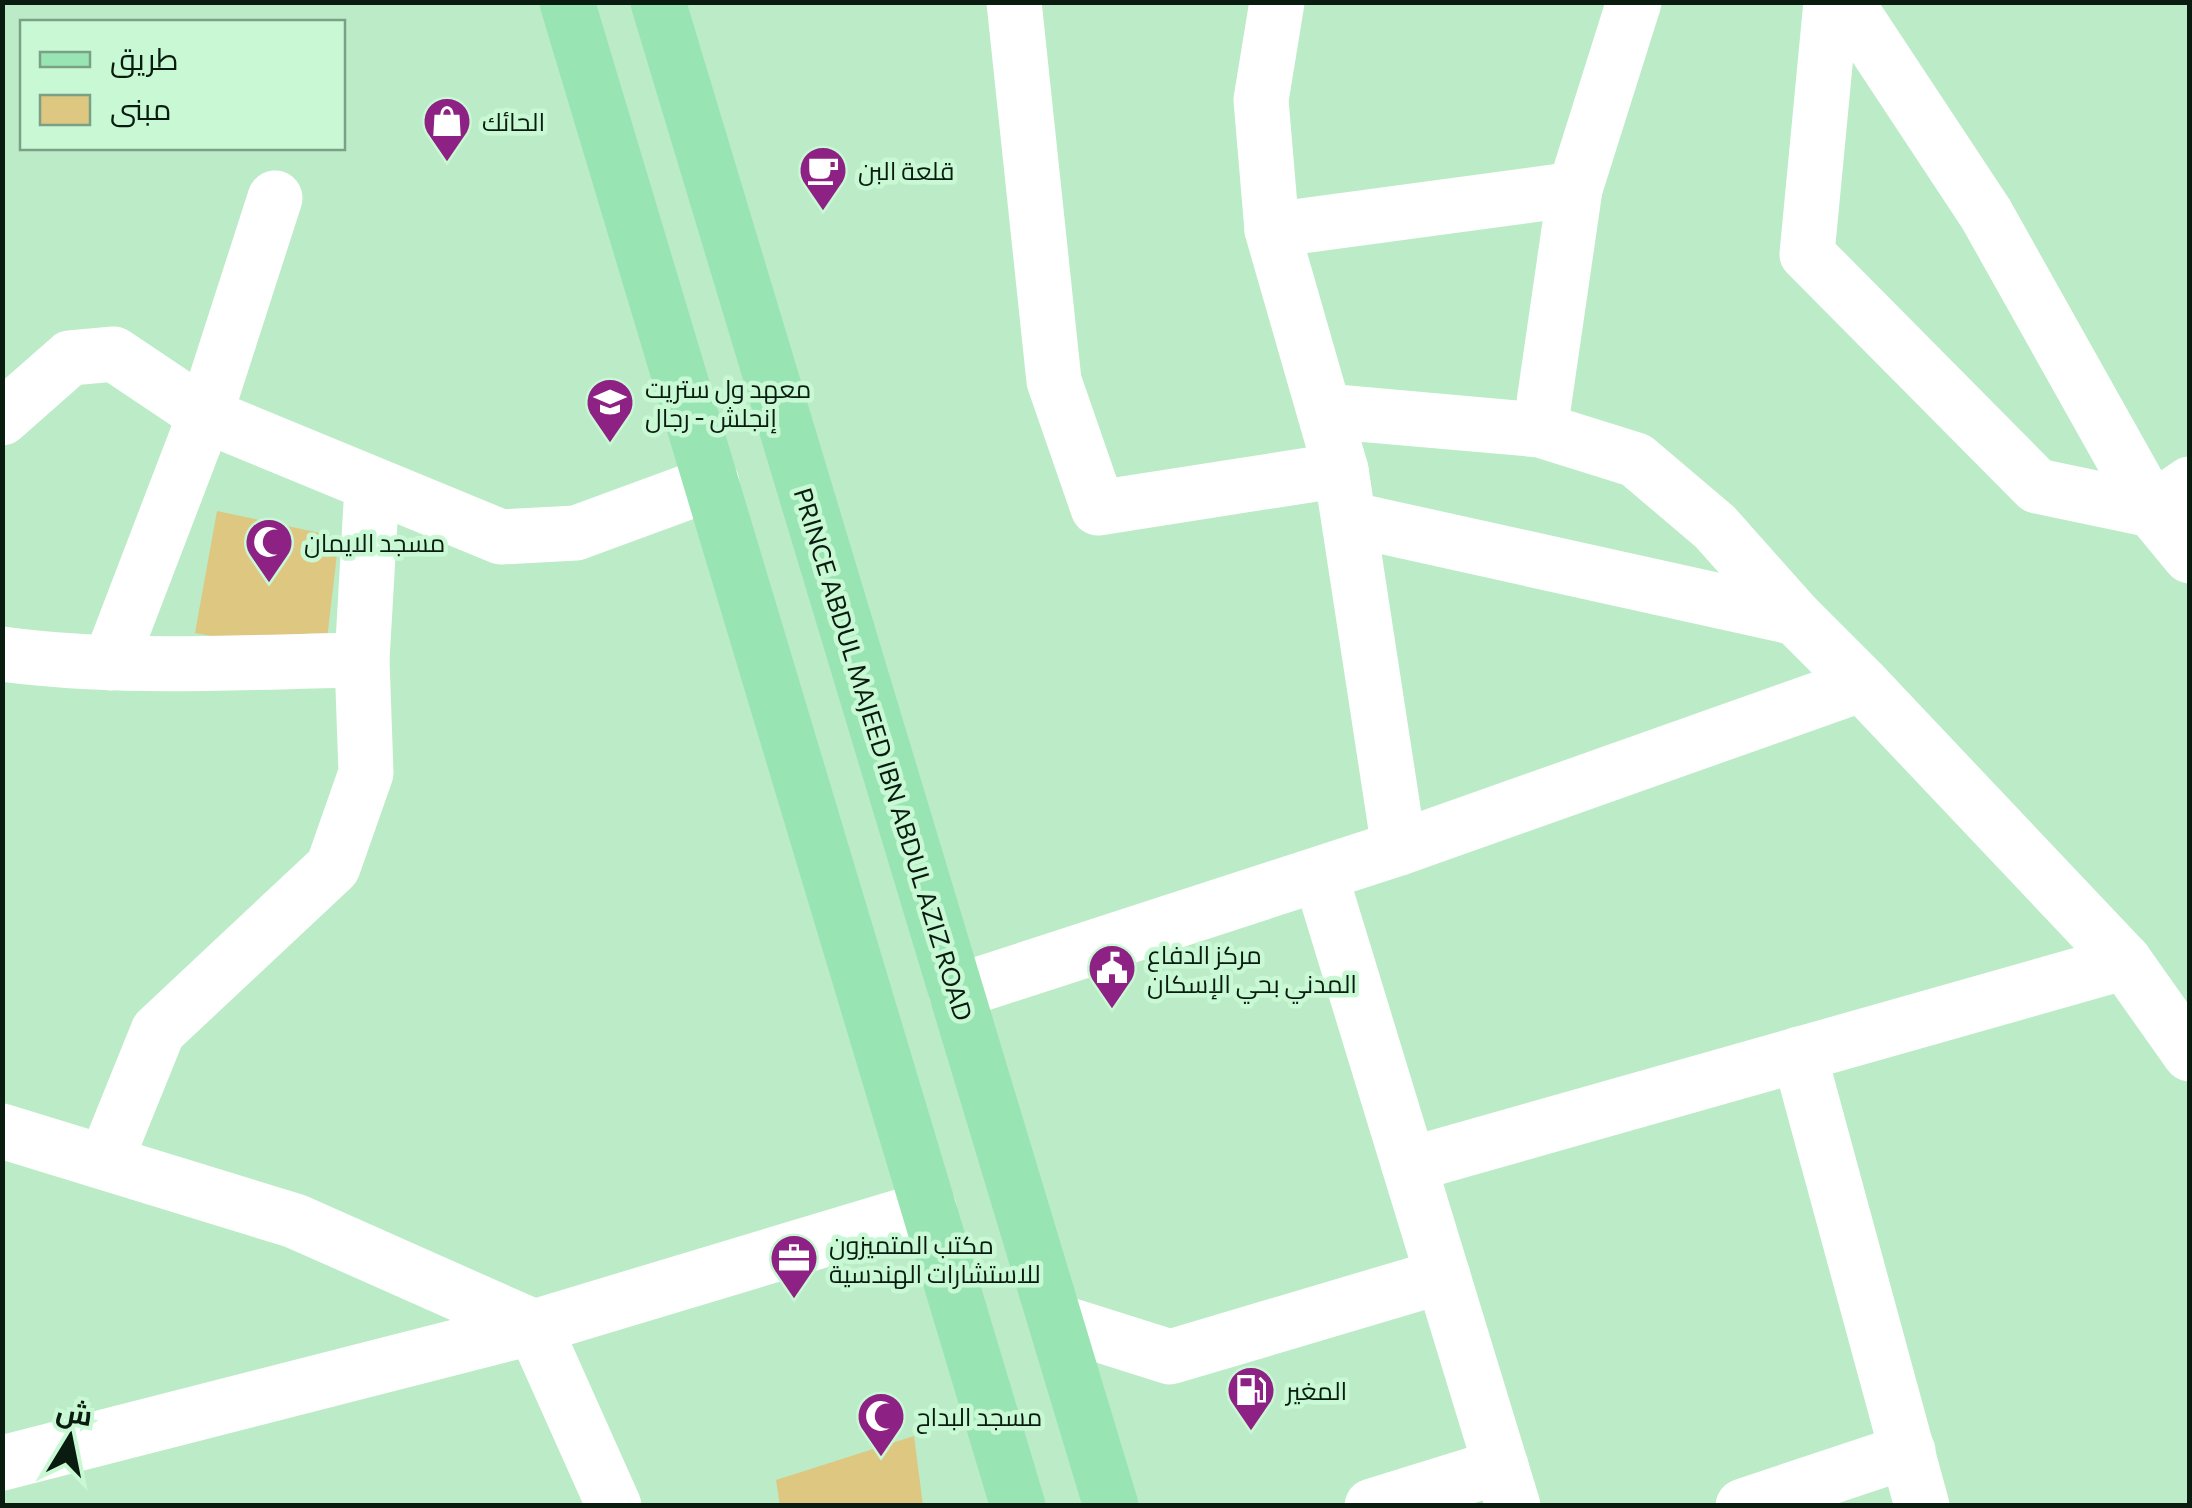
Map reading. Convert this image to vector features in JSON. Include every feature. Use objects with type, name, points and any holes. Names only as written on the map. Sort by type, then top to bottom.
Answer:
[{"type":"main road","points":[[567,2],[1018,1506]]},
{"type":"main road","name":"PRINCE ABDUL MAJEED IBN ABDUL AZIZ ROAD","points":[[658,2],[1112,1506]]},
{"type":"street","points":[[1014,2],[1054,381],[1098,508],[1345,494],[1796,618]]},
{"type":"street","points":[[1262,2],[1277,3],[1261,100],[1272,230],[1345,494],[1399,848]]},
{"type":"street","points":[[1540,430],[1575,189],[1634,2]]},
{"type":"street","points":[[1830,2],[1807,254],[2037,486],[2171,497]]},
{"type":"street","points":[[1846,2],[2171,497],[2190,556]]},
{"type":"street","points":[[1272,230],[1575,189]]},
{"type":"street","points":[[110,663],[205,415],[275,198]]},
{"type":"street","points":[[2,418],[70,358],[114,354],[205,415],[500,536],[576,532],[712,483]]},
{"type":"street","points":[[1324,411],[1540,430],[1636,460],[1715,527],[1796,618],[2126,962],[2190,1054]]},
{"type":"street","points":[[105,1162],[158,1031],[333,866],[366,773],[362,660],[372,486]]},
{"type":"street","points":[[2,654],[110,663],[362,660]]},
{"type":"street","points":[[956,992],[1399,848],[1862,684]]},
{"type":"street","points":[[1320,874],[1507,1486],[1372,1506]]},
{"type":"street","points":[[1409,1165],[2126,962]]},
{"type":"street","points":[[1799,1054],[1922,1506]]},
{"type":"street","points":[[2,1131],[295,1221],[534,1327],[614,1506]]},
{"type":"street","points":[[2,1463],[534,1327],[929,1208]]},
{"type":"street","points":[[1056,1320],[1170,1357],[1442,1276]]},
{"type":"street","points":[[1743,1506],[1908,1452]]},
{"type":"building","name":"مسجد الايمان","points":[[217,511],[339,537],[325,656],[195,633]]},
{"type":"building","name":"مسجد البداح","points":[[914,1436],[923,1506],[780,1506],[776,1480]]},
{"type":"place","name":"الحائك","points":[[447,164]]},
{"type":"place","name":"قلعة البن","points":[[823,212]]},
{"type":"place","name":"معهد ول ستريت إنجلش - رجال","points":[[610,444]]},
{"type":"place","name":"مسجد الايمان","points":[[269,584]]},
{"type":"place","name":"مركز الدفاع المدني بحي الإسكان","points":[[1112,1010]]},
{"type":"place","name":"مكتب المتميزون للاستشارات الهندسية","points":[[794,1300]]},
{"type":"place","name":"المغير","points":[[1251,1432]]},
{"type":"place","name":"مسجد البداح","points":[[881,1458]]}]
